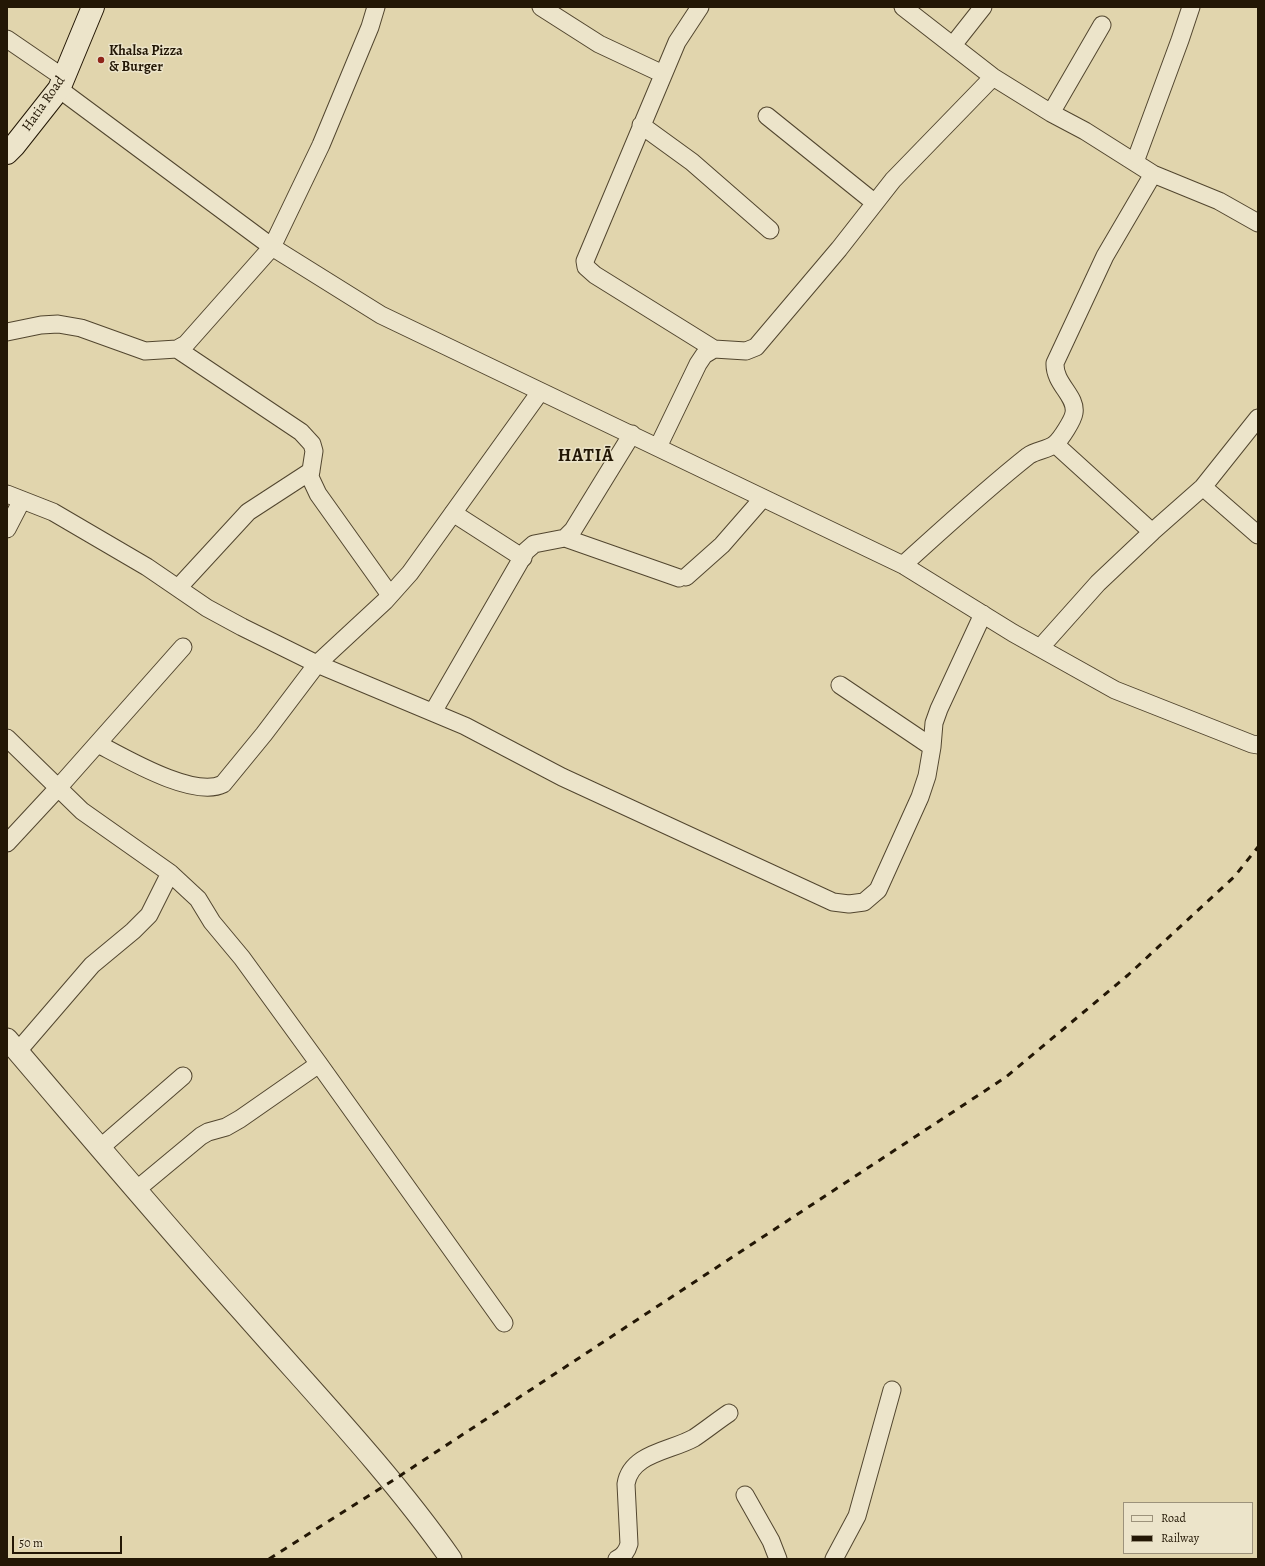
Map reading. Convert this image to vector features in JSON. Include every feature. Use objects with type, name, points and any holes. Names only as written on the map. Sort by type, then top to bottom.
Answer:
[{"type":"main road","name":"Hatia Road","points":[[7,153],[62,83],[93,7]]},
{"type":"street","points":[[7,332],[41,325],[58,324],[81,328],[145,351],[177,349],[186,344],[272,247],[321,145],[370,27],[376,7]]},
{"type":"street","points":[[541,7],[599,44],[663,74]]},
{"type":"street","points":[[700,7],[677,42],[586,255],[585,261],[586,267],[595,275],[714,349],[746,351],[756,348],[839,249],[893,180],[994,77]]},
{"type":"street","points":[[903,7],[994,77],[1051,113],[1085,131],[1153,174],[1219,201],[1258,223]]},
{"type":"street","points":[[953,45],[983,7]]},
{"type":"street","points":[[1135,162],[1180,40],[1190,7]]},
{"type":"street","points":[[1051,113],[1102,25]]},
{"type":"street","points":[[7,39],[272,247],[381,315],[903,565],[982,614],[1115,690],[1252,744],[1258,745]]},
{"type":"street","points":[[767,116],[875,203]]},
{"type":"street","points":[[641,125],[692,162],[770,230]]},
{"type":"street","points":[[903,565],[1029,455],[1055,444],[1071,422],[1074,412],[1074,404],[1057,378],[1055,363],[1106,256],[1153,174]]},
{"type":"street","points":[[177,349],[301,432],[312,444],[314,451],[310,477],[318,494],[390,595]]},
{"type":"street","points":[[658,447],[698,364],[704,355],[714,349]]},
{"type":"street","points":[[98,744],[153,772],[173,780],[204,787],[217,787],[223,784],[242,762],[317,664],[390,595],[410,573],[540,392]]},
{"type":"street","points":[[1040,648],[1098,583],[1152,532],[1203,487],[1258,418]]},
{"type":"street","points":[[565,538],[573,530],[632,434]]},
{"type":"street","points":[[1055,444],[1152,532]]},
{"type":"street","points":[[178,588],[248,512],[311,471]]},
{"type":"street","points":[[1203,487],[1258,535]]},
{"type":"street","points":[[7,529],[14,497],[53,512],[147,567],[207,608],[242,627],[317,664],[465,726],[562,777],[833,902],[841,903],[864,902],[878,890],[920,797],[927,776],[934,723],[939,709],[982,614]]},
{"type":"street","points":[[433,712],[526,551],[534,544],[565,538],[682,578],[722,545],[762,498]]},
{"type":"street","points":[[453,513],[523,558]]},
{"type":"street","points":[[7,843],[98,744],[183,647]]},
{"type":"street","points":[[840,685],[932,747]]},
{"type":"street","points":[[7,738],[82,811],[170,873],[198,899],[212,922],[242,958],[504,1323]]},
{"type":"street","points":[[170,873],[149,915],[133,931],[92,965],[12,1045],[217,1284],[392,1481],[451,1559]]},
{"type":"street","points":[[136,1190],[201,1136],[208,1132],[226,1127],[240,1119],[319,1064]]},
{"type":"street","points":[[100,1148],[183,1076]]},
{"type":"street","points":[[834,1559],[857,1516],[892,1390]]},
{"type":"street","points":[[617,1559],[627,1551],[629,1544],[626,1484],[627,1476],[632,1469],[648,1456],[693,1438],[729,1413]]},
{"type":"street","points":[[745,1495],[771,1541],[778,1559]]},
{"type":"railway","points":[[269,1559],[392,1481],[1006,1077],[1128,975],[1234,877],[1258,847]]},
{"type":"place","name":"Khalsa Pizza & Burger","points":[[101,60]]},
{"type":"district","name":"HATIĀ","points":[[586,457]]}]
